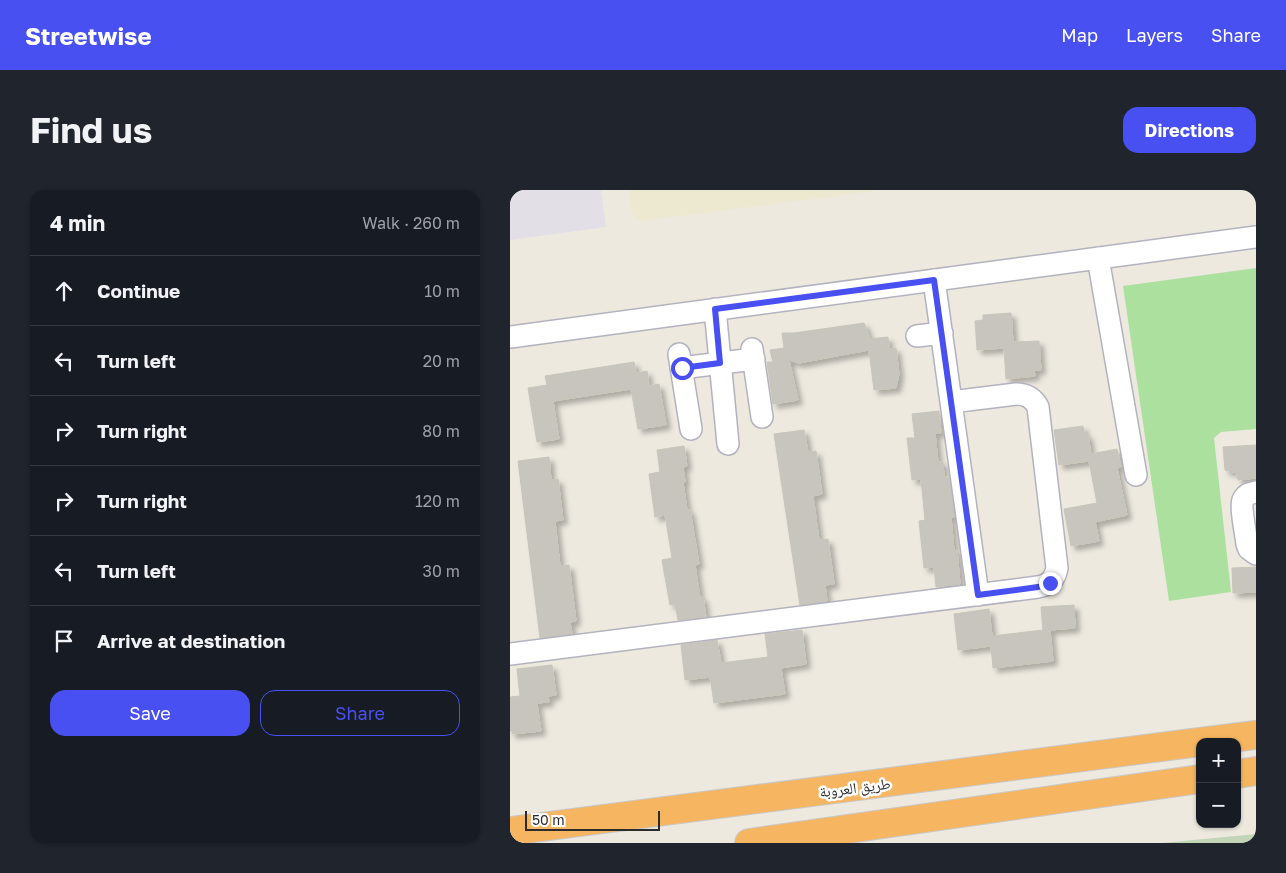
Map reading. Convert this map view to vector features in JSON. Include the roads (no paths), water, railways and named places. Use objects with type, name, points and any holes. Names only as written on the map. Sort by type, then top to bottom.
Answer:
[{"type":"highway","name":"طريق العروبة","points":[[1228,738],[1256,734]]},
{"type":"highway","name":"طريق العروبة","points":[[510,832],[1196,743]]},
{"type":"highway","points":[[1241,773],[1256,771]]},
{"type":"highway","points":[[749,843],[1196,780]]},
{"type":"street","points":[[510,337],[1256,237]]},
{"type":"street","points":[[1098,258],[1136,475]]},
{"type":"street","points":[[934,280],[978,595]]},
{"type":"street","points":[[715,309],[728,444]]},
{"type":"street","points":[[917,336],[942,333]]},
{"type":"street","points":[[691,429],[680,361],[720,363],[753,354],[762,417]]},
{"type":"street","points":[[510,654],[978,595],[1044,586],[1050,583],[1056,573],[1057,562],[1038,407],[1035,401],[1023,394],[951,402]]},
{"type":"street","points":[[1256,492],[1249,494],[1243,501],[1242,506],[1247,544],[1249,549],[1256,554]]}]
